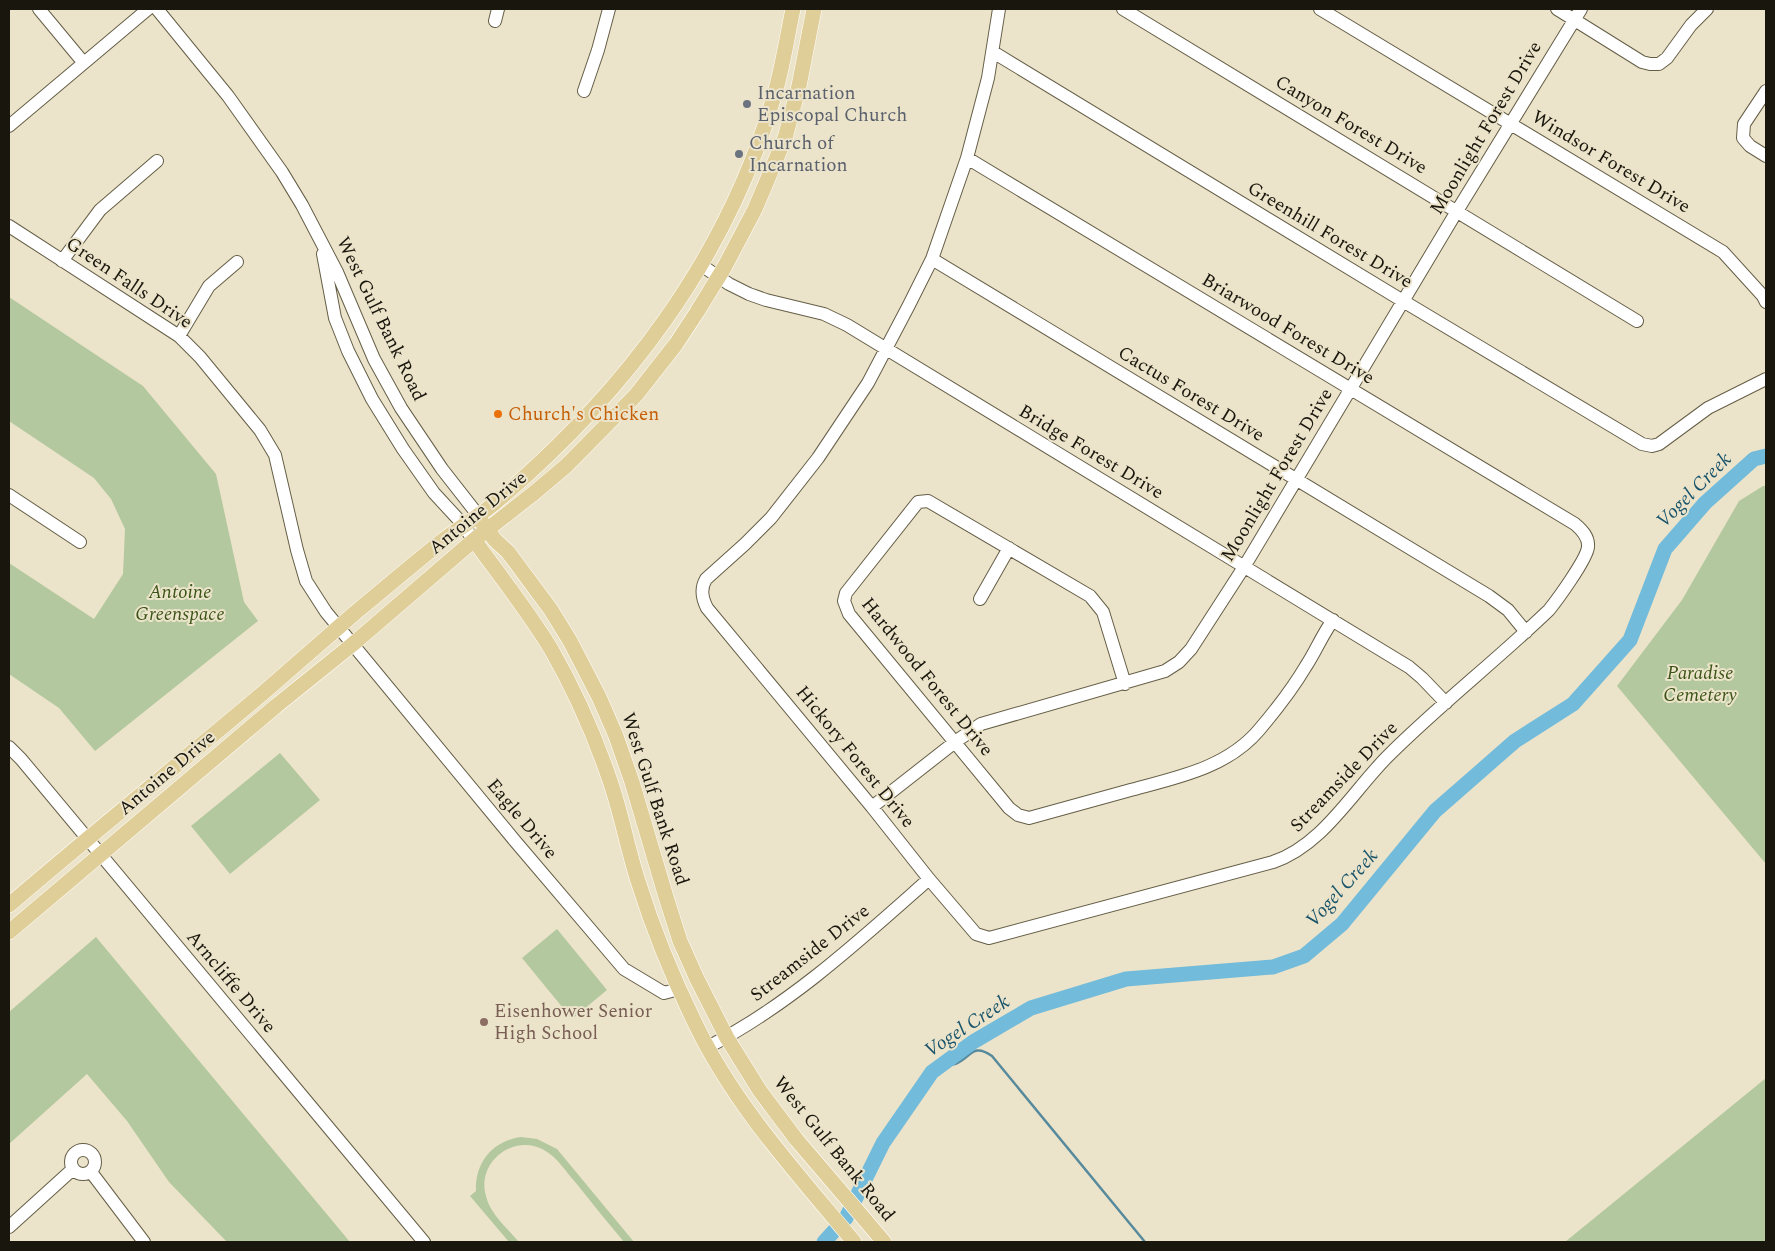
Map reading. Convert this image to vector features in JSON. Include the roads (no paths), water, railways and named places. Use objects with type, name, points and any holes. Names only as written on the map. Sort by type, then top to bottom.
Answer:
[{"type":"main road","name":"Antoine Drive","points":[[9,905],[264,692],[338,627],[524,476],[598,405],[631,366],[668,316],[701,265],[728,217],[758,144],[775,92],[793,9]]},
{"type":"main road","name":"Antoine Drive","points":[[9,932],[353,644],[474,540],[566,466],[636,395],[676,344],[718,277],[755,209],[785,138],[800,86],[814,9]]},
{"type":"main road","name":"West Gulf Bank Road","points":[[478,515],[486,530],[508,552],[536,587],[570,641],[599,697],[616,736],[632,782],[680,940],[697,979],[727,1038],[760,1091],[819,1166],[884,1242]]},
{"type":"main road","name":"West Gulf Bank Road","points":[[474,540],[518,599],[551,649],[579,704],[608,775],[638,883],[651,921],[696,1025],[726,1078],[766,1135],[801,1180],[852,1239]]},
{"type":"main road","points":[[518,599],[536,587]]},
{"type":"main road","points":[[551,649],[570,641]]},
{"type":"main road","points":[[191,752],[204,768]]},
{"type":"main road","points":[[142,792],[156,809]]},
{"type":"main road","points":[[651,921],[672,916]]},
{"type":"main road","points":[[801,1180],[819,1166]]},
{"type":"street","points":[[39,9],[83,62]]},
{"type":"street","points":[[9,126],[148,9]]},
{"type":"street","name":"West Gulf Bank Road","points":[[157,9],[251,126],[286,178],[338,272],[374,360],[401,408],[442,469],[478,515]]},
{"type":"street","points":[[584,92],[609,9]]},
{"type":"street","points":[[886,350],[932,259],[967,158],[988,78],[999,9]]},
{"type":"street","name":"Canyon Forest Drive","points":[[1123,9],[1637,321]]},
{"type":"street","name":"Windsor Forest Drive","points":[[1320,9],[1723,252],[1763,296],[1766,302]]},
{"type":"street","points":[[1557,9],[1578,14],[1642,62],[1650,64],[1659,64],[1667,58],[1691,26],[1707,9]]},
{"type":"street","name":"Moonlight Forest Drive","points":[[872,806],[981,724],[1165,671],[1185,656],[1244,567],[1457,211],[1578,14]]},
{"type":"street","name":"Greenhill Forest Drive","points":[[993,52],[1642,444],[1650,446],[1659,444],[1708,408],[1766,379]]},
{"type":"street","points":[[1766,91],[1744,124],[1743,138],[1750,146],[1766,156]]},
{"type":"street","name":"Briarwood Forest Drive","points":[[967,158],[1575,524],[1587,537]]},
{"type":"street","points":[[62,261],[100,210],[157,161]]},
{"type":"street","name":"Green Falls Drive","points":[[9,226],[179,336],[200,357],[260,430],[275,455],[306,581],[326,612],[353,644]]},
{"type":"street","name":"West Gulf Bank Road","points":[[317,235],[335,318],[348,352],[372,400],[434,493],[474,540]]},
{"type":"street","name":"Cactus Forest Drive","points":[[932,259],[1489,596],[1508,610],[1526,632]]},
{"type":"street","points":[[179,336],[209,286],[237,262]]},
{"type":"street","name":"Bridge Forest Drive","points":[[701,265],[749,294],[827,315],[847,325],[1409,667],[1446,703]]},
{"type":"street","name":"Hickory Forest Drive","points":[[886,350],[858,398],[807,474],[771,518],[706,579],[702,591],[703,601],[872,806],[929,879],[976,934],[989,938]]},
{"type":"street","points":[[384,418],[401,408]]},
{"type":"street","points":[[9,495],[80,542]]},
{"type":"street","name":"Hardwood Forest Drive","points":[[1009,548],[928,501],[918,502],[849,587],[844,601],[849,614],[1009,808],[1029,818],[1184,776],[1218,762],[1240,748],[1258,732],[1281,704],[1333,620]]},
{"type":"street","name":"Streamside Drive","points":[[989,938],[1273,862],[1293,854],[1319,834],[1389,755],[1526,632],[1558,600],[1588,548],[1587,537]]},
{"type":"street","points":[[980,599],[1009,548],[1090,596],[1098,604],[1103,612],[1125,684]]},
{"type":"street","name":"Eagle Drive","points":[[353,644],[624,969],[664,994],[679,989]]},
{"type":"street","name":"Arncliffe Drive","points":[[9,747],[424,1242]]},
{"type":"street","name":"Streamside Drive","points":[[708,1047],[727,1038],[772,1010],[852,946],[929,879]]},
{"type":"street","points":[[85,1150],[91,1153],[95,1159],[95,1166],[91,1172],[82,1175],[73,1170],[71,1163],[73,1156],[78,1151],[85,1150]]},
{"type":"street","points":[[9,1228],[73,1170]]},
{"type":"street","points":[[91,1172],[144,1242]]},
{"type":"waterway","name":"Vogel Creek","points":[[824,1242],[846,1218],[883,1143],[932,1072],[973,1042],[1031,1008],[1126,979],[1273,967],[1304,956],[1342,924],[1435,811],[1515,741],[1573,704],[1630,640],[1665,549],[1705,503],[1754,459],[1766,456]]},
{"type":"waterway","points":[[943,1064],[955,1064],[972,1052],[980,1050],[992,1056],[1145,1242]]},
{"type":"place","name":"Incarnation Episcopal Church","points":[[747,104]]},
{"type":"place","name":"Church of Incarnation","points":[[739,154]]},
{"type":"place","name":"Church's Chicken","points":[[498,414]]},
{"type":"place","name":"Eisenhower Senior High School","points":[[484,1022]]},
{"type":"park label","name":"Antoine Greenspace","points":[[180,603]]},
{"type":"park label","name":"Paradise Cemetery","points":[[1700,684]]}]
